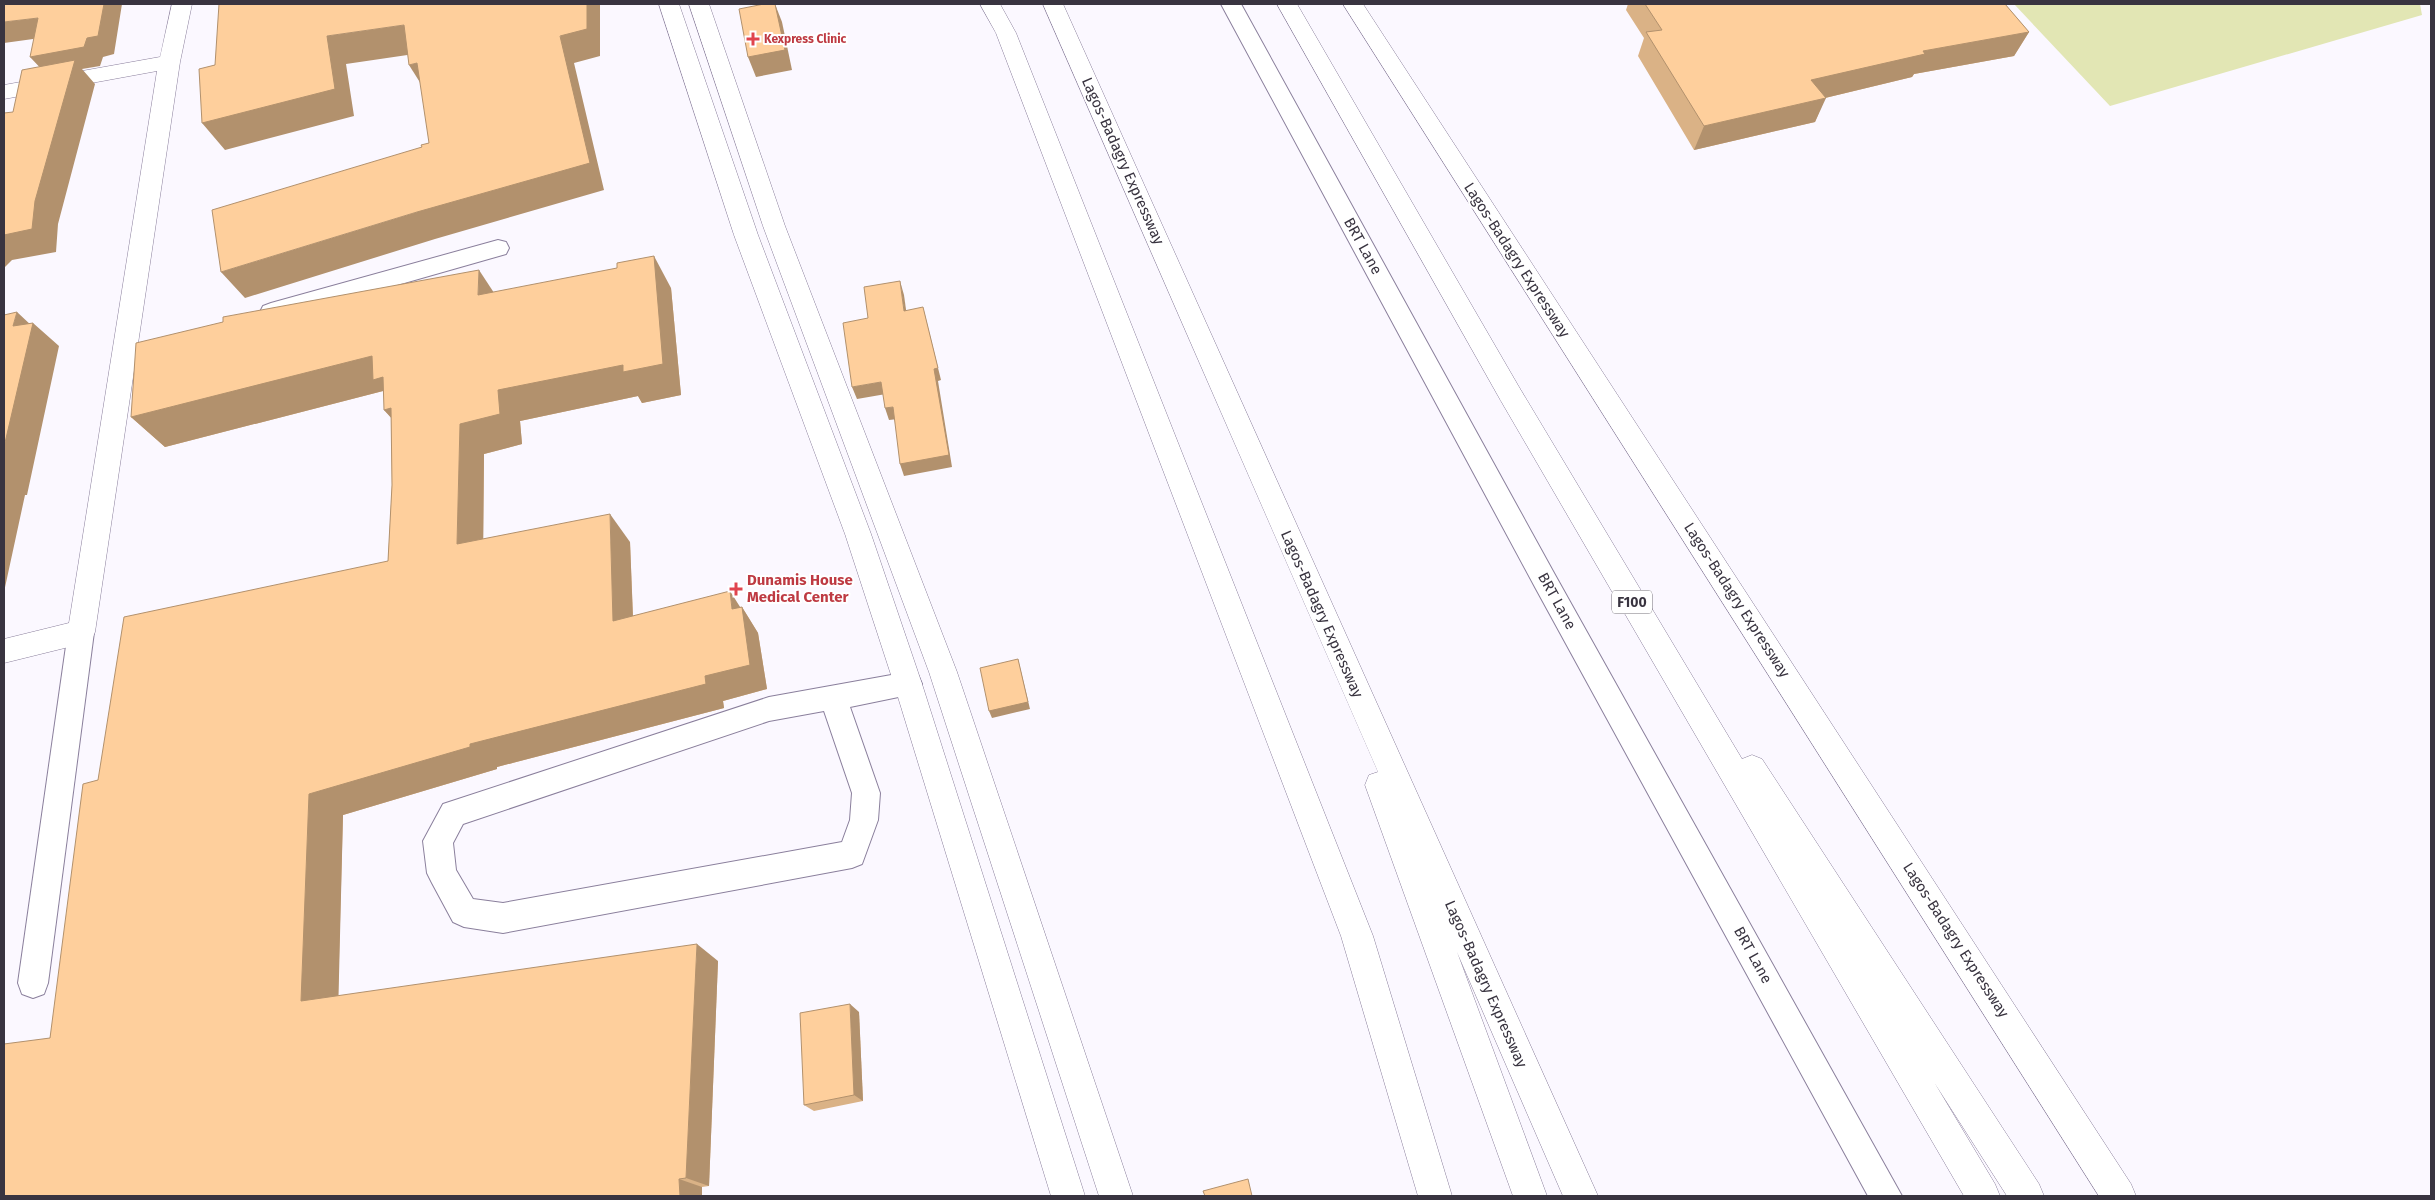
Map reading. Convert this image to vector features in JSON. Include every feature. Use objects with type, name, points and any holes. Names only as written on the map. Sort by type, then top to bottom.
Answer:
[{"type":"main road","points":[[4,651],[81,632],[133,350],[169,62],[182,4]]},
{"type":"main road","points":[[669,4],[746,235],[858,534],[908,684],[1068,1196]]},
{"type":"main road","points":[[699,4],[774,226],[943,672],[1116,1196]]},
{"type":"main road","points":[[990,4],[1006,33],[1357,936],[1435,1196]]},
{"type":"main road","name":"Lagos-Badagry Expressway","points":[[1053,4],[1581,1196]]},
{"type":"main road","name":"F100","points":[[1287,4],[1510,394],[1983,1196]]},
{"type":"main road","name":"Lagos-Badagry Expressway","points":[[1353,4],[2119,1196]]},
{"type":"main road","points":[[4,92],[169,62]]},
{"type":"main road","points":[[1510,394],[2028,1196]]},
{"type":"main road","points":[[1292,546],[1530,1196]]},
{"type":"lane","points":[[1060,4],[1224,372],[1597,1196]]},
{"type":"lane","name":"BRT Lane","points":[[1231,4],[1536,563],[1886,1196]]},
{"type":"lane","points":[[248,318],[498,248]]},
{"type":"lane","points":[[32,983],[81,632]]},
{"type":"lane","points":[[833,696],[866,793],[864,820],[852,854],[504,918],[464,912],[442,873],[438,841],[453,814],[769,709],[833,696],[908,684]]},
{"type":"green space","points":[[2014,4],[2420,4],[2422,15],[2110,106]]},
{"type":"building","points":[[4,4],[104,4],[98,36],[87,38],[84,47],[30,57],[38,18],[4,22]]},
{"type":"building","points":[[219,4],[587,4],[587,29],[560,36],[590,163],[417,212],[221,272],[212,210],[422,147],[421,145],[429,143],[417,63],[409,65],[404,25],[327,36],[335,89],[202,123],[199,69],[215,65]]},
{"type":"building","points":[[764,4],[775,4],[785,50],[748,57],[739,9]]},
{"type":"building","points":[[1645,4],[2005,4],[2029,32],[1923,51],[1925,54],[1811,80],[1826,98],[1704,126],[1646,32],[1662,30]]},
{"type":"building","points":[[75,60],[35,201],[32,229],[4,235],[4,113],[13,112],[22,70]]},
{"type":"building","points":[[654,256],[663,364],[623,372],[623,365],[498,390],[500,414],[460,424],[457,544],[610,514],[613,621],[730,591],[732,609],[742,607],[750,665],[705,676],[706,684],[470,744],[470,747],[309,794],[301,1001],[697,944],[686,1178],[679,1179],[680,1196],[4,1196],[4,1044],[50,1038],[83,784],[98,780],[124,617],[388,561],[392,485],[391,408],[384,410],[383,377],[373,380],[372,356],[131,417],[136,343],[223,322],[223,317],[479,270],[478,295],[617,268],[617,263]]},
{"type":"building","points":[[900,281],[904,311],[923,307],[938,368],[934,369],[949,455],[900,464],[893,407],[885,408],[881,382],[852,387],[843,323],[868,318],[864,287]]},
{"type":"building","points":[[17,312],[13,326],[33,323],[4,447],[4,315]]},
{"type":"building","points":[[1018,659],[1028,702],[989,711],[980,668]]},
{"type":"building","points":[[850,1004],[854,1095],[804,1105],[800,1013]]},
{"type":"building","points":[[1248,1179],[1252,1196],[1205,1196],[1203,1191]]},
{"type":"place","name":"Kexpress Clinic","points":[[753,39]]},
{"type":"place","name":"Dunamis House Medical Center","points":[[736,589]]}]
